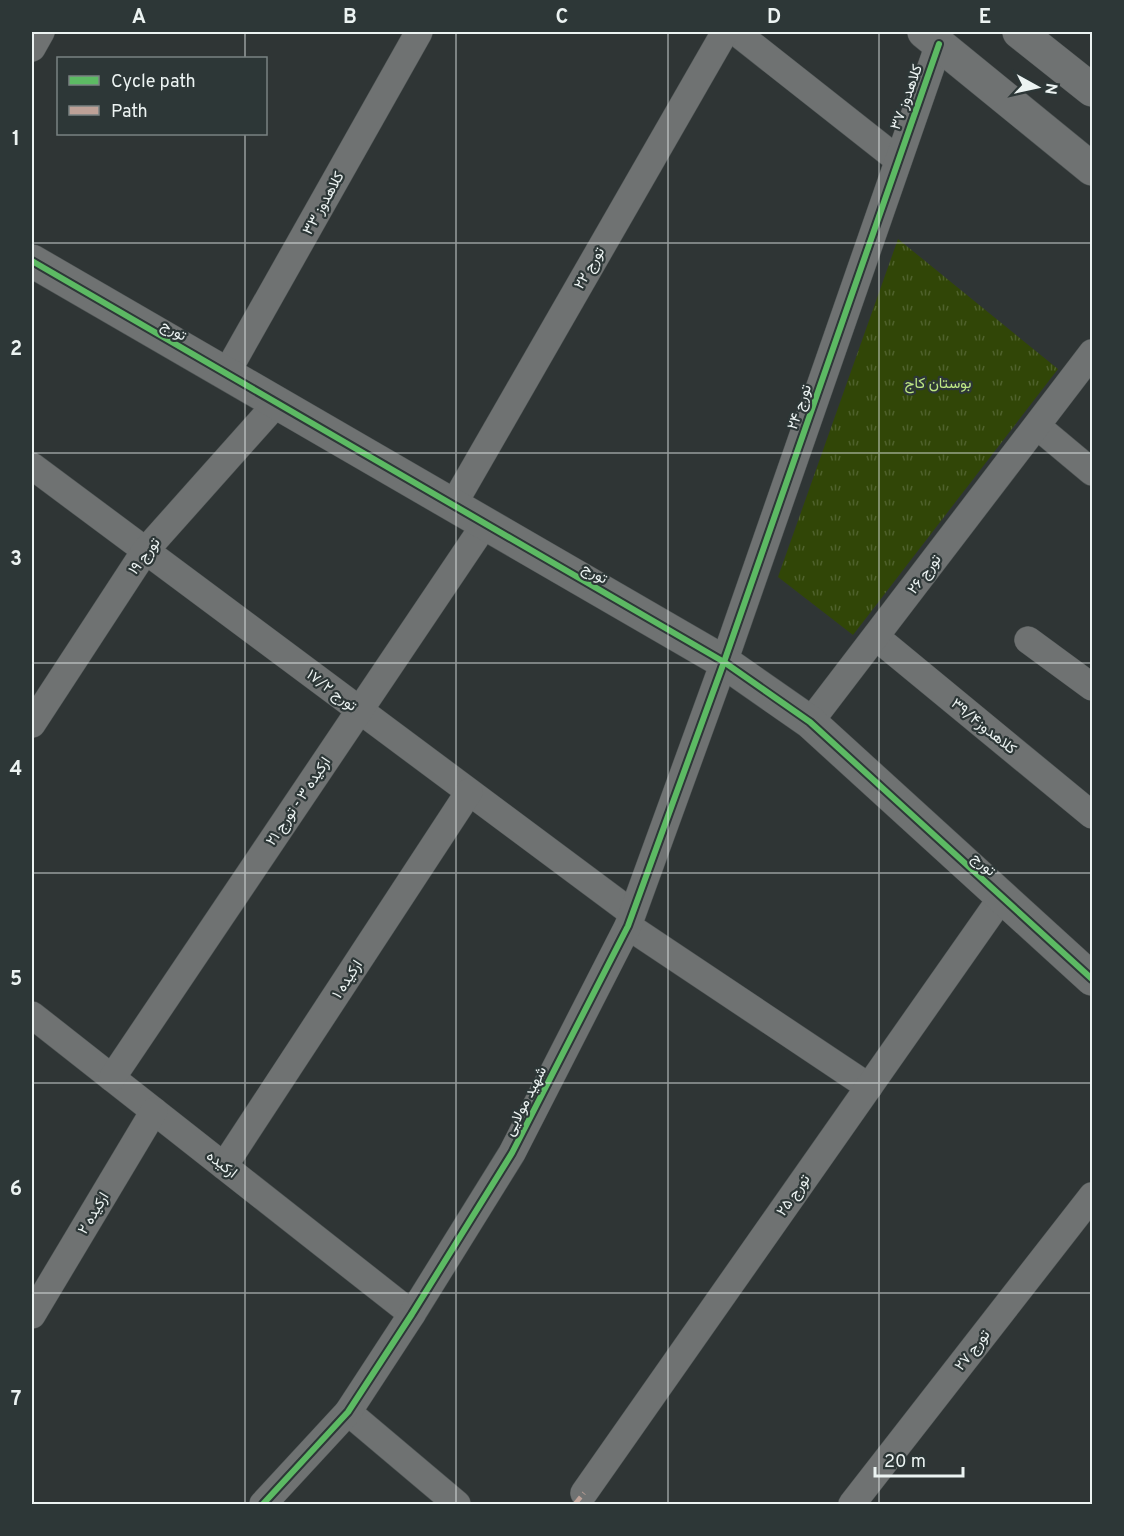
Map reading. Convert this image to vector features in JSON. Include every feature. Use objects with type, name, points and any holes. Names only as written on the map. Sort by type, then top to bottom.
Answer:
[{"type":"street","points":[[32,48],[41,32]]},
{"type":"street","name":"کلاهدوز ۳۳","points":[[226,374],[419,32]]},
{"type":"street","name":"تورج ۲۲","points":[[453,505],[726,32]]},
{"type":"street","points":[[736,32],[897,159]]},
{"type":"street","points":[[1019,32],[1092,88]]},
{"type":"street","points":[[931,38],[1092,169]]},
{"type":"street","name":"کلاهدوز ۳۷","points":[[897,159],[931,38]]},
{"type":"street","name":"تورج ۲۴","points":[[724,662],[897,159]]},
{"type":"street","name":"تورج","points":[[34,267],[277,403],[724,662],[810,722],[1092,979]]},
{"type":"street","name":"تورج ۲۶","points":[[810,722],[1092,353]]},
{"type":"street","name":"تورج ۱۹","points":[[32,724],[145,551],[277,403]]},
{"type":"street","points":[[1037,426],[1092,472]]},
{"type":"street","name":"تورج ۱۷/۲","points":[[32,466],[469,792],[630,920],[869,1087]]},
{"type":"street","name":"ارکیده ۳ - تورج ۲۱","points":[[112,1078],[485,524]]},
{"type":"street","name":"کلاهدوز۳۹/۴","points":[[876,637],[1092,815]]},
{"type":"street","points":[[1028,640],[1092,687]]},
{"type":"street","name":"شهید مولایی","points":[[263,1504],[348,1412],[512,1153],[630,920],[724,662]]},
{"type":"street","name":"ارکیده ۱","points":[[224,1166],[469,792]]},
{"type":"street","name":"تورج ۲۵","points":[[584,1493],[1002,897]]},
{"type":"street","name":"ارکیده","points":[[32,1015],[412,1314]]},
{"type":"street","name":"ارکیده ۲","points":[[32,1315],[154,1111]]},
{"type":"street","name":"تورج ۲۷","points":[[852,1504],[1092,1196]]},
{"type":"street","points":[[348,1412],[457,1504]]},
{"type":"green space","name":"بوستان کاج","points":[[898,239],[1058,369],[853,635],[778,577]]},
{"type":"marked path","points":[[575,1504],[584,1493]]},
{"type":"cycle path","points":[[263,1504],[348,1412],[412,1314],[512,1153],[628,926],[724,662],[939,44]]},
{"type":"cycle path","points":[[32,261],[724,662],[810,722],[1092,979]]}]
